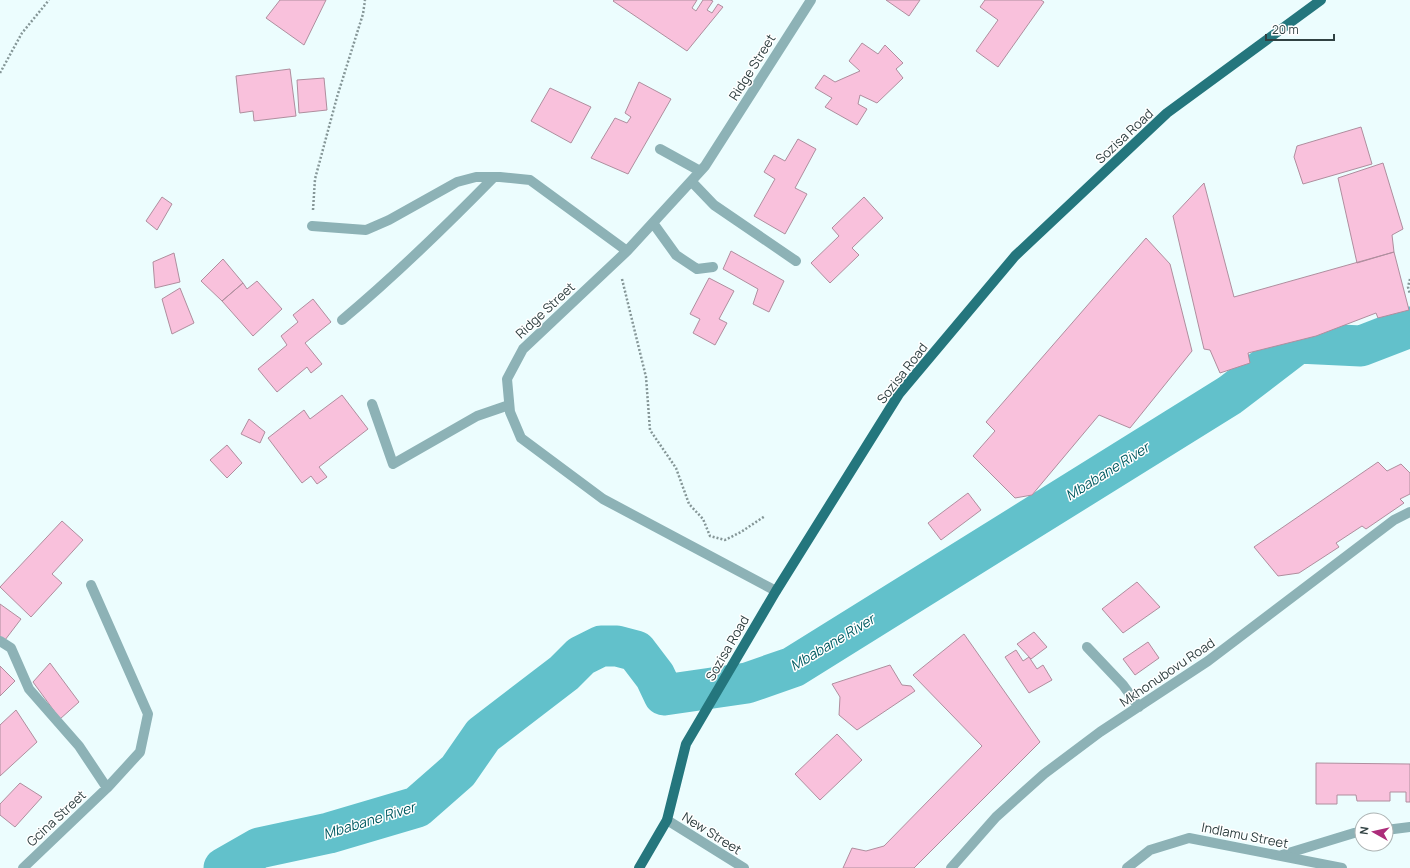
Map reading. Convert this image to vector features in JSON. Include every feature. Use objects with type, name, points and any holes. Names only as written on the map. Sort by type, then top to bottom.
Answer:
[{"type":"main road","name":"Sozisa Road","points":[[640,868],[667,820],[686,744],[776,591],[899,394],[1015,256],[1167,113],[1321,0]]},
{"type":"street","name":"Ridge Street","points":[[776,591],[603,499],[521,438],[510,412],[507,379],[522,349],[627,251],[705,166],[811,0]]},
{"type":"street","points":[[660,149],[700,171]]},
{"type":"street","points":[[312,226],[366,230],[389,220],[457,182],[476,177],[494,177],[530,180],[627,251]]},
{"type":"street","points":[[342,320],[380,288],[441,232],[494,177]]},
{"type":"street","points":[[691,181],[714,205],[796,261]]},
{"type":"street","points":[[652,223],[676,255],[697,269],[713,267]]},
{"type":"street","points":[[372,404],[393,464],[477,416],[509,405]]},
{"type":"street","name":"Mkhonubovu Road","points":[[951,868],[996,817],[1044,774],[1100,732],[1208,661],[1388,525],[1410,512]]},
{"type":"street","name":"Gcina Street","points":[[23,868],[107,788],[140,752],[148,714],[91,585]]},
{"type":"street","points":[[0,641],[11,648],[29,689],[78,746],[107,788]]},
{"type":"street","points":[[1087,648],[1123,685],[1139,706]]},
{"type":"street","name":"New Street","points":[[667,820],[744,868]]},
{"type":"street","points":[[1394,829],[1410,826]]},
{"type":"street","points":[[1282,856],[1354,834]]},
{"type":"street","name":"Indlamu Street","points":[[1127,868],[1150,850],[1189,838],[1338,868]]},
{"type":"path","points":[[0,73],[22,33],[49,0]]},
{"type":"path","points":[[312,226],[315,179],[337,97],[363,14],[365,0]]},
{"type":"path","points":[[618,260],[646,377],[650,430],[676,468],[689,504],[703,519],[710,536],[725,540],[742,532],[765,516]]},
{"type":"path","points":[[1410,279],[1408,287],[1410,294]]},
{"type":"building","points":[[280,0],[326,0],[304,45],[266,18]]},
{"type":"building","points":[[697,0],[692,8],[696,11],[703,0],[710,0],[713,1],[707,10],[712,13],[718,4],[723,7],[687,51],[613,1]]},
{"type":"building","points":[[886,0],[920,0],[909,16]]},
{"type":"building","points":[[985,0],[1041,0],[1044,2],[998,67],[976,51],[998,20],[980,7]]},
{"type":"building","points":[[862,43],[878,54],[885,45],[903,63],[896,69],[903,78],[877,103],[860,95],[858,104],[867,109],[857,125],[825,107],[832,98],[815,88],[824,75],[835,82],[860,71],[849,61]]},
{"type":"building","points":[[290,69],[296,116],[254,121],[253,111],[240,113],[236,76]]},
{"type":"building","points":[[324,78],[327,110],[299,113],[297,80]]},
{"type":"building","points":[[639,82],[671,99],[628,174],[591,158],[615,118],[627,123],[631,117],[625,113]]},
{"type":"building","points":[[550,88],[591,107],[571,143],[531,121]]},
{"type":"building","points":[[1361,127],[1372,164],[1303,184],[1294,157],[1297,146]]},
{"type":"building","points":[[798,139],[816,149],[795,188],[807,194],[785,234],[754,216],[775,179],[764,172],[774,155],[785,161]]},
{"type":"building","points":[[1383,163],[1403,229],[1392,235],[1394,252],[1357,263],[1338,178]]},
{"type":"building","points":[[1204,183],[1234,297],[1394,252],[1409,310],[1378,318],[1376,313],[1316,336],[1248,353],[1250,363],[1220,373],[1210,350],[1204,349],[1173,216]]},
{"type":"building","points":[[162,197],[172,204],[157,230],[146,221]]},
{"type":"building","points":[[864,197],[883,218],[852,248],[859,255],[830,283],[811,263],[839,236],[832,228]]},
{"type":"building","points":[[1146,238],[1170,264],[1192,351],[1130,428],[1099,415],[1032,495],[1015,498],[973,456],[995,431],[986,422]]},
{"type":"building","points":[[731,251],[784,281],[769,312],[753,304],[758,289],[723,269]]},
{"type":"building","points":[[174,253],[180,282],[155,288],[153,262]]},
{"type":"building","points":[[223,259],[243,283],[222,301],[201,281]]},
{"type":"building","points":[[709,278],[734,291],[719,319],[727,323],[715,345],[693,333],[700,319],[690,314]]},
{"type":"building","points":[[257,281],[282,309],[253,336],[222,301],[243,283],[247,289]]},
{"type":"building","points":[[180,288],[194,323],[172,334],[162,299]]},
{"type":"building","points":[[313,299],[331,322],[305,343],[322,364],[311,373],[307,367],[277,392],[258,369],[287,345],[281,336],[298,322],[293,315]]},
{"type":"building","points":[[342,395],[368,429],[319,467],[327,477],[317,484],[311,476],[302,483],[268,438],[304,410],[310,419]]},
{"type":"building","points":[[249,419],[265,432],[260,443],[241,434]]},
{"type":"building","points":[[227,445],[242,463],[227,478],[210,460]]},
{"type":"building","points":[[1378,462],[1387,471],[1401,464],[1410,473],[1410,494],[1400,499],[1404,503],[1366,529],[1362,526],[1336,543],[1339,547],[1299,573],[1278,576],[1254,547]]},
{"type":"building","points":[[968,493],[981,510],[941,540],[928,523]]},
{"type":"building","points":[[62,521],[83,540],[52,574],[62,583],[31,617],[0,587]]},
{"type":"building","points":[[1137,582],[1160,607],[1123,633],[1102,609]]},
{"type":"building","points":[[0,604],[21,619],[5,640],[0,637]]},
{"type":"building","points":[[1034,632],[1047,647],[1031,659],[1017,644]]},
{"type":"building","points":[[964,634],[1040,742],[914,868],[843,868],[852,848],[866,851],[884,846],[982,746],[913,675]]},
{"type":"building","points":[[1148,642],[1159,658],[1135,675],[1123,659]]},
{"type":"building","points":[[1016,650],[1023,661],[1029,657],[1037,669],[1043,665],[1052,680],[1029,693],[1005,657]]},
{"type":"building","points":[[50,663],[79,702],[60,719],[33,682]]},
{"type":"building","points":[[890,665],[902,685],[911,686],[915,691],[857,730],[839,715],[840,697],[832,684]]},
{"type":"building","points":[[0,666],[15,681],[0,696]]},
{"type":"building","points":[[16,710],[37,742],[0,776],[0,725]]},
{"type":"building","points":[[837,734],[862,760],[820,800],[795,774]]},
{"type":"building","points":[[1316,763],[1410,764],[1410,802],[1406,802],[1406,792],[1390,792],[1390,801],[1357,801],[1356,795],[1337,795],[1337,804],[1316,804]]},
{"type":"building","points":[[20,783],[42,797],[15,827],[0,815],[0,804]]},
{"type":"waterway","name":"Mbabane River","points":[[224,868],[259,848],[329,833],[417,807],[458,771],[483,735],[564,673],[581,656],[601,646],[617,646],[636,651],[655,676],[664,695],[747,683],[793,667],[1230,395],[1298,343],[1361,346],[1410,327]]}]
